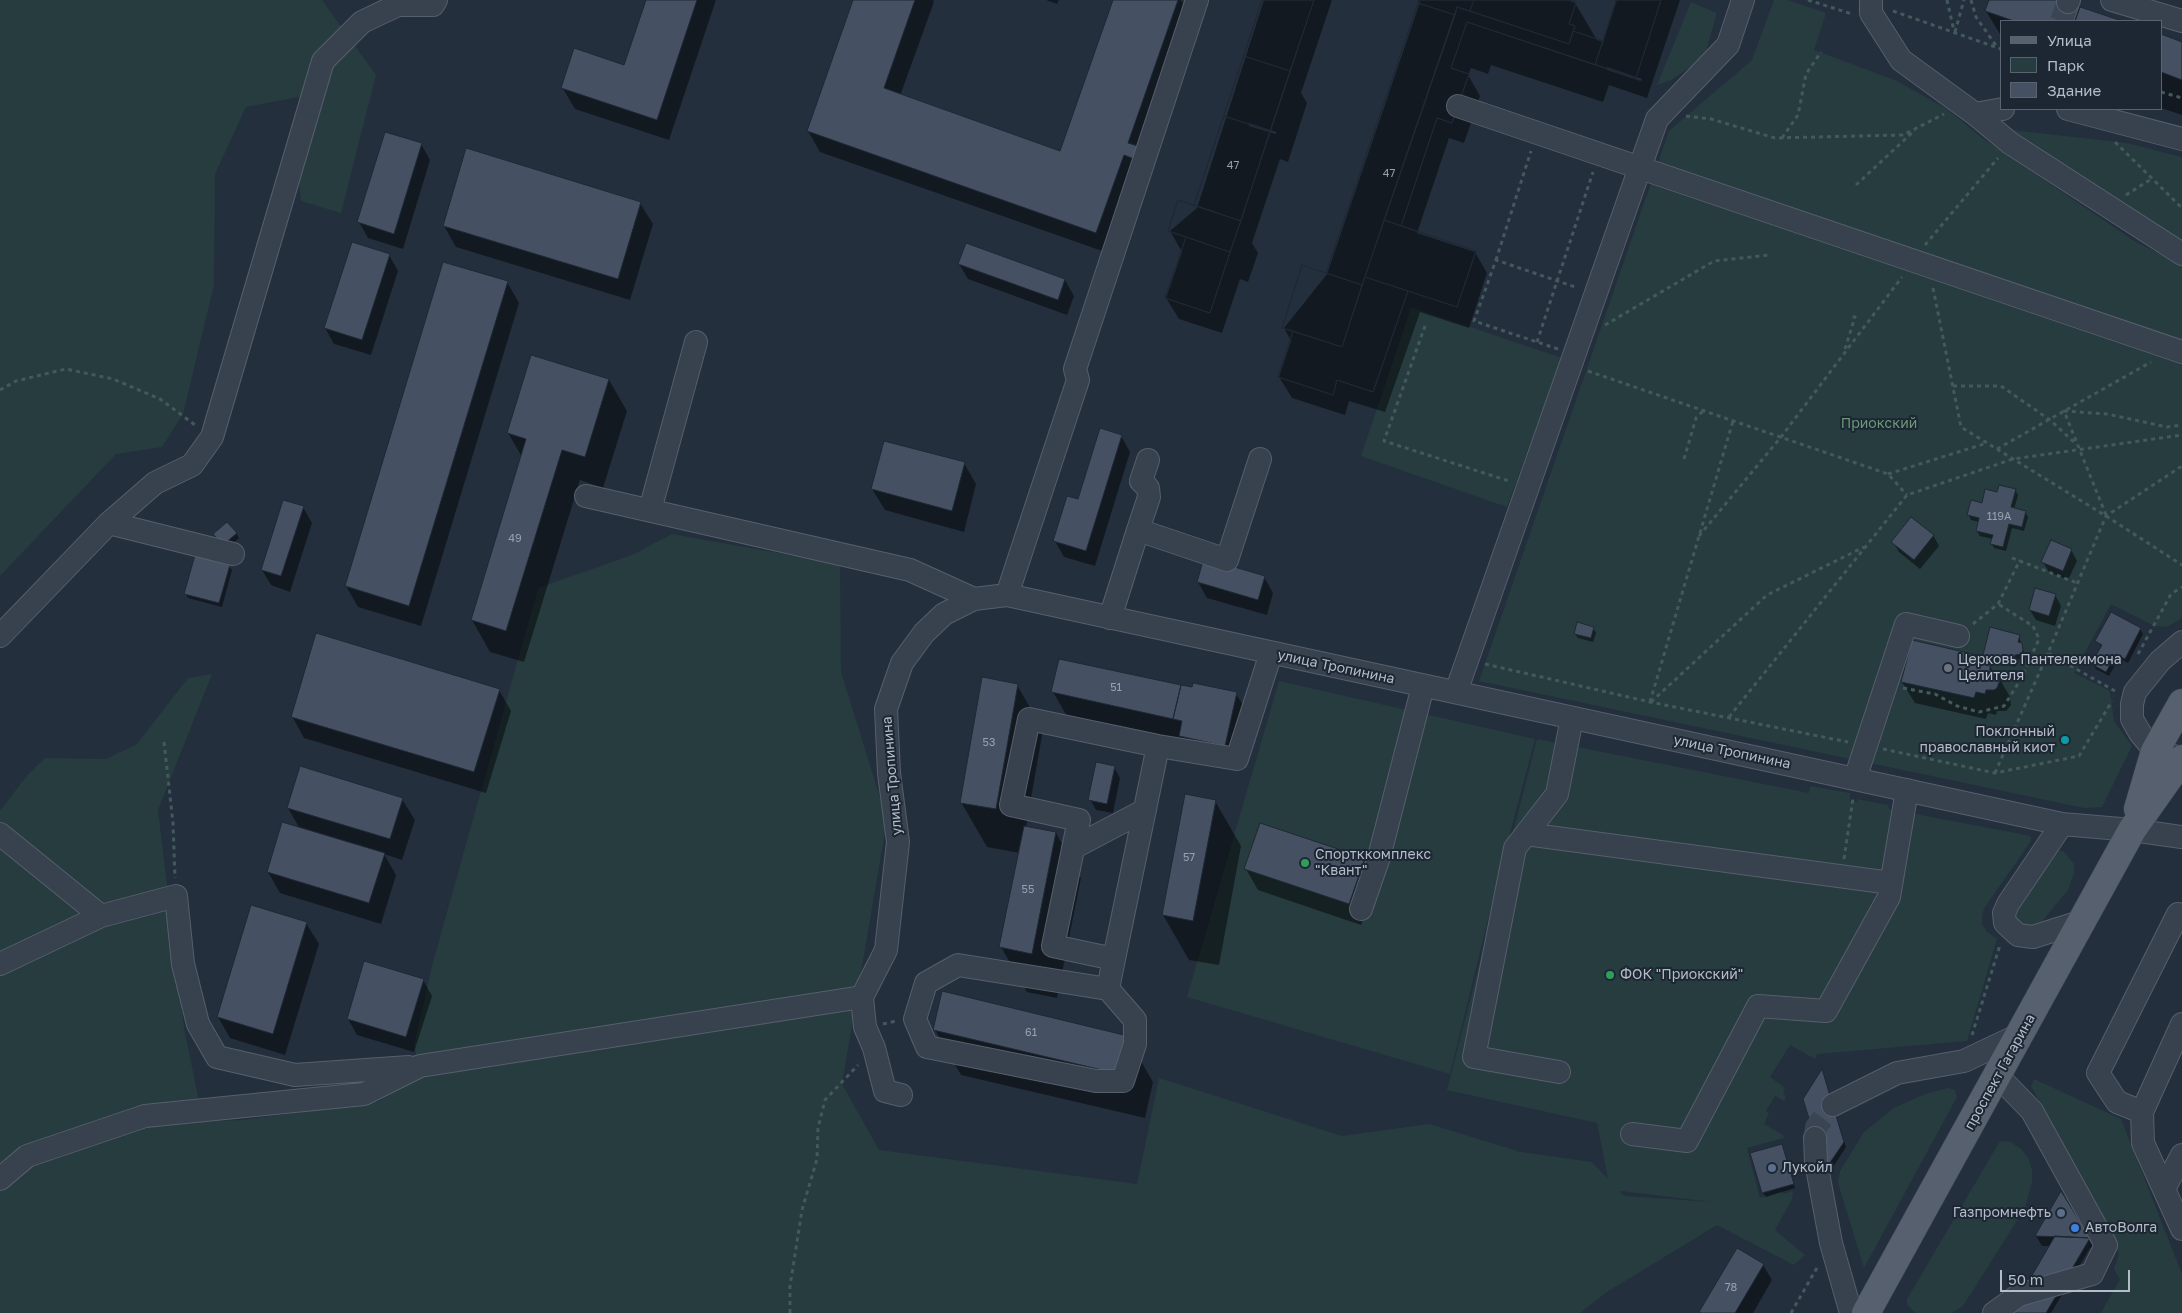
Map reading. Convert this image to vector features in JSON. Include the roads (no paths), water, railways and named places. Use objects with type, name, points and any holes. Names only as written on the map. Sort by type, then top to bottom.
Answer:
[{"type":"main road","name":"проспект Гагарина","points":[[2132,830],[2156,750],[2182,703]]},
{"type":"main road","name":"проспект Гагарина","points":[[1866,1313],[2132,830],[2182,759]]},
{"type":"street","points":[[0,636],[109,523],[155,483],[192,465],[212,437],[323,61],[362,22],[398,4],[433,5],[436,0]]},
{"type":"street","points":[[1007,595],[1078,380],[1075,369],[1197,0]]},
{"type":"street","points":[[1456,692],[1657,119],[1728,45],[1744,0]]},
{"type":"street","points":[[2112,0],[2182,21]]},
{"type":"street","points":[[1871,6],[1901,60],[2010,143],[2182,254]]},
{"type":"street","points":[[1458,106],[2178,350]]},
{"type":"street","points":[[1967,109],[2000,109]]},
{"type":"street","points":[[2072,110],[2182,139]]},
{"type":"street","points":[[650,510],[696,342]]},
{"type":"street","points":[[1138,530],[1227,560],[1260,459]]},
{"type":"street","points":[[1110,618],[1149,496],[1148,488],[1142,481],[1148,460]]},
{"type":"street","points":[[586,496],[910,570],[974,599]]},
{"type":"street","points":[[109,523],[233,554]]},
{"type":"street","name":"улица Тропинина","points":[[862,997],[886,950],[898,842],[889,773],[886,709],[902,663],[924,633],[944,614],[974,599],[1007,595],[1572,718],[1859,788],[1906,790],[2062,824],[2182,836]]},
{"type":"street","points":[[1859,788],[1867,746],[1906,624],[1958,636]]},
{"type":"street","points":[[2182,642],[2160,661],[2135,692],[2132,704],[2132,719],[2140,733],[2156,750],[2182,759]]},
{"type":"street","points":[[1114,959],[1053,946],[1078,820],[1011,806],[1029,719],[1158,746],[1238,759],[1271,653]]},
{"type":"street","points":[[1361,909],[1379,857],[1423,686]]},
{"type":"street","points":[[1559,1072],[1474,1057],[1515,848],[1557,794],[1572,718]]},
{"type":"street","points":[[1108,988],[1158,746]]},
{"type":"street","points":[[1632,1134],[1686,1141],[1758,1006],[1826,1011],[1889,897],[1906,790]]},
{"type":"street","points":[[1073,848],[1145,810]]},
{"type":"street","points":[[2062,824],[2008,904],[2004,913],[2005,922],[2018,935],[2033,936],[2083,920]]},
{"type":"street","points":[[0,834],[101,916]]},
{"type":"street","points":[[1526,834],[1891,883]]},
{"type":"street","points":[[0,964],[101,916],[176,896],[184,964],[198,1024],[217,1057],[295,1075],[420,1066],[862,997],[865,1028],[874,1048],[885,1091],[901,1095]]},
{"type":"street","points":[[2142,1112],[2117,1102],[2098,1072],[2178,914],[2182,915]]},
{"type":"street","points":[[958,965],[1108,988],[1135,1020],[1135,1044],[1123,1081],[1096,1081],[926,1047],[914,1019],[926,983],[958,965]]},
{"type":"street","points":[[2182,1024],[2142,1112],[2143,1143],[2165,1187],[2182,1229]]},
{"type":"street","points":[[1833,1105],[1898,1073],[1964,1061],[2021,1034]]},
{"type":"street","points":[[0,1179],[27,1156],[145,1116],[364,1094],[420,1066]]},
{"type":"street","points":[[1994,1313],[2018,1294],[2092,1274],[2106,1245],[2032,1111],[1997,1075]]},
{"type":"street","points":[[1815,1138],[1816,1162],[1831,1243],[1851,1313]]},
{"type":"street","points":[[2165,1187],[2182,1155]]},
{"type":"tunnel","points":[[2061,20],[2068,2]]},
{"type":"tunnel","points":[[1815,1138],[1816,1127],[1833,1105]]},
{"type":"place","name":"Церковь Пантелеимона Целителя","points":[[1948,668]]},
{"type":"place","name":"Поклонный православный киот","points":[[2065,740]]},
{"type":"place","name":"Спортккомплекс \"Квант\"","points":[[1305,863]]},
{"type":"place","name":"ФОК \"Приокский\"","points":[[1610,975]]},
{"type":"place","name":"Лукойл","points":[[1772,1168]]},
{"type":"place","name":"Газпромнефть","points":[[2061,1213]]},
{"type":"place","name":"АвтоВолга","points":[[2075,1228]]},
{"type":"park label","name":"Приокский","points":[[1879,424]]}]
